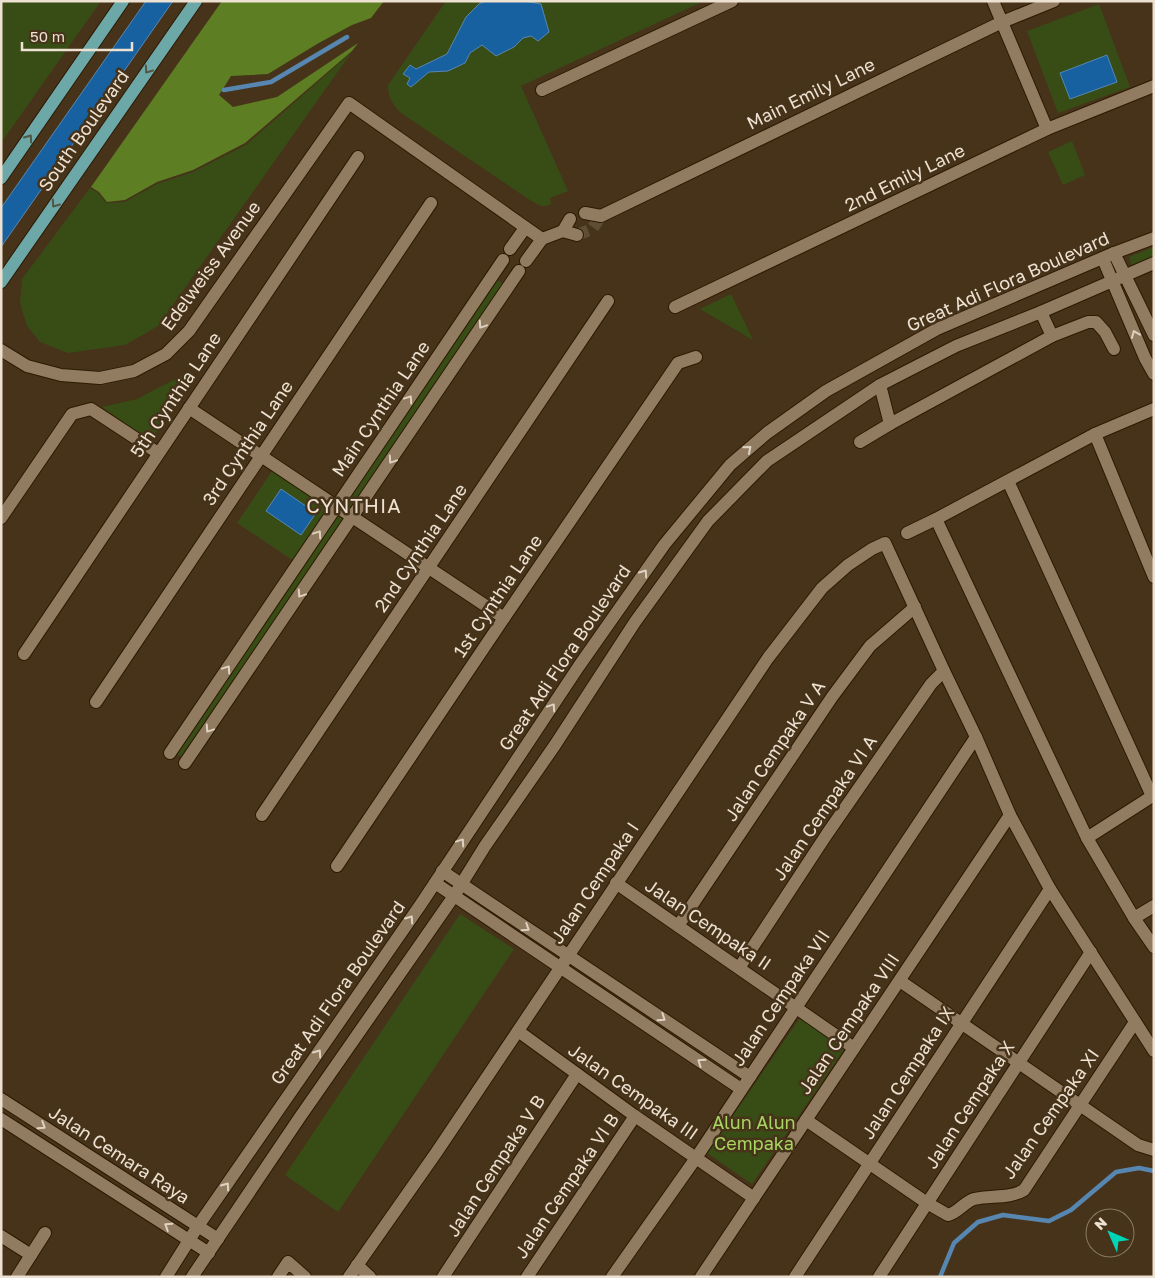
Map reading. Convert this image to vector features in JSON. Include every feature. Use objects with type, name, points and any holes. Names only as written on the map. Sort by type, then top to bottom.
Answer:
[{"type":"main road","points":[[1,178],[123,1]]},
{"type":"main road","name":"South Boulevard","points":[[1,282],[196,1]]},
{"type":"street","points":[[542,90],[732,1]]},
{"type":"street","points":[[993,1],[1047,129]]},
{"type":"street","name":"Main Emily Lane","points":[[585,213],[601,216],[1002,22],[1054,1]]},
{"type":"street","name":"2nd Emily Lane","points":[[675,307],[1047,129],[1154,86]]},
{"type":"street","name":"Edelweiss Avenue","points":[[1,350],[27,366],[61,375],[100,378],[134,371],[166,354],[189,331],[349,103],[525,228]]},
{"type":"street","name":"5th Cynthia Lane","points":[[24,654],[358,157]]},
{"type":"street","name":"3rd Cynthia Lane","points":[[96,702],[431,203]]},
{"type":"street","points":[[563,231],[570,219]]},
{"type":"street","points":[[525,228],[542,239]]},
{"type":"street","name":"Main Cynthia Lane","points":[[170,752],[525,228]]},
{"type":"street","points":[[186,763],[522,266],[542,239],[563,231],[577,235]]},
{"type":"street","name":"Great Adi Flora Boulevard","points":[[166,1277],[198,1226],[435,883],[579,666],[664,545],[730,465],[767,433],[826,392],[937,329],[1154,238]]},
{"type":"street","points":[[1108,256],[1125,275],[1154,335]]},
{"type":"street","points":[[1108,256],[1113,281],[1145,358],[1154,374]]},
{"type":"street","points":[[192,1277],[300,1117],[454,896],[485,846],[555,746],[635,622],[708,521],[767,461],[880,385],[956,346],[1041,312],[1154,262]]},
{"type":"street","name":"2nd Cynthia Lane","points":[[262,815],[608,301]]},
{"type":"street","points":[[1041,312],[1052,336]]},
{"type":"street","points":[[860,442],[1052,336],[1088,322],[1096,322],[1105,332],[1114,349]]},
{"type":"street","name":"1st Cynthia Lane","points":[[337,866],[678,363],[696,357]]},
{"type":"street","points":[[880,385],[890,424]]},
{"type":"street","points":[[189,408],[504,618]]},
{"type":"street","points":[[1,518],[72,414],[91,409],[158,453]]},
{"type":"street","points":[[907,533],[1095,434],[1154,409]]},
{"type":"street","points":[[1095,434],[1154,577]]},
{"type":"street","points":[[1008,480],[1153,796],[1087,838]]},
{"type":"street","points":[[936,519],[1087,838],[1134,918],[1154,947]]},
{"type":"street","name":"Jalan Cempaka I","points":[[349,1277],[436,1153],[768,658],[822,588],[848,565],[885,543],[915,607]]},
{"type":"street","points":[[664,545],[682,557]]},
{"type":"street","points":[[915,607],[976,736],[1010,815],[1050,889],[1154,1051]]},
{"type":"street","name":"Jalan Cempaka V A","points":[[678,926],[832,696],[870,646],[915,607]]},
{"type":"street","name":"Jalan Cempaka VI A","points":[[739,968],[827,834],[931,684],[944,670]]},
{"type":"street","name":"Jalan Cempaka VII","points":[[612,1277],[742,1090],[976,736]]},
{"type":"street","name":"Jalan Cempaka VIII","points":[[701,1277],[1010,815]]},
{"type":"street","points":[[442,872],[750,1077]]},
{"type":"street","points":[[435,883],[742,1090]]},
{"type":"street","name":"Jalan Cempaka II","points":[[616,883],[854,1048]]},
{"type":"street","name":"Jalan Cempaka IX","points":[[795,1277],[1050,889]]},
{"type":"street","points":[[1134,918],[1154,906]]},
{"type":"street","name":"Jalan Cempaka X","points":[[879,1277],[1091,952]]},
{"type":"street","points":[[900,981],[1138,1145],[1154,1150]]},
{"type":"street","name":"Jalan Cempaka XI","points":[[927,1203],[948,1215],[966,1202],[974,1199],[1012,1194],[1024,1190],[1135,1022]]},
{"type":"street","name":"Jalan Cempaka III","points":[[518,1031],[635,1116],[754,1198]]},
{"type":"street","name":"Jalan Cempaka V B","points":[[443,1277],[577,1074]]},
{"type":"street","name":"Jalan Cemara Raya","points":[[1,1100],[218,1239]]},
{"type":"street","name":"Jalan Cempaka VI B","points":[[528,1277],[635,1116]]},
{"type":"street","name":"Jalan Cemara Raya","points":[[1,1119],[209,1253]]},
{"type":"street","points":[[806,1120],[870,1162],[927,1203]]},
{"type":"street","points":[[17,1277],[45,1233]]},
{"type":"street","points":[[1,1236],[31,1255]]},
{"type":"street","points":[[278,1277],[288,1262],[305,1277]]},
{"type":"street","points":[[358,1265],[370,1277]]},
{"type":"green space","points":[[1,1],[101,1],[1,143]]},
{"type":"green space","points":[[222,1],[384,1],[371,18],[352,25],[317,44],[268,74],[231,76],[219,95],[233,107],[277,97],[358,43],[352,51],[245,143],[193,170],[157,182],[125,200],[107,202],[99,192],[91,187]]},
{"type":"green space","points":[[446,1],[704,1],[521,86],[568,191],[550,198],[551,204],[545,206],[539,205],[527,198],[401,113],[392,101],[388,85]]},
{"type":"green space","points":[[1099,4],[1130,87],[1058,113],[1027,31]]},
{"type":"green space","points":[[351,53],[158,326],[125,345],[68,353],[40,342],[27,326],[20,303],[22,279],[90,188],[98,193],[106,203],[125,202],[157,184],[193,172],[246,145]]},
{"type":"green space","points":[[1072,141],[1085,175],[1063,185],[1048,152]]},
{"type":"green space","points":[[1154,247],[1154,256],[1132,265],[1129,257]]},
{"type":"green space","points":[[495,278],[505,285],[352,513],[341,506]]},
{"type":"green space","points":[[731,294],[753,340],[700,309]]},
{"type":"green space","points":[[185,374],[192,379],[151,441],[102,407],[137,399]]},
{"type":"green space","points":[[274,468],[331,506],[294,561],[237,523]]},
{"type":"green space","points":[[338,511],[349,518],[185,760],[175,752]]},
{"type":"green space","points":[[460,914],[514,949],[338,1212],[285,1175]]},
{"type":"green space","name":"Alun Alun Cempaka","points":[[800,1018],[845,1048],[752,1184],[707,1153]]},
{"type":"water","points":[[146,1],[173,1],[1,247],[1,208]]},
{"type":"water","points":[[485,1],[524,1],[541,4],[549,32],[538,41],[531,36],[523,38],[514,47],[496,56],[482,45],[470,53],[465,63],[448,71],[429,72],[411,87],[407,84],[410,78],[403,74],[410,65],[416,69],[447,54],[466,17],[479,4]]},
{"type":"water","points":[[1107,55],[1117,82],[1070,99],[1060,73]]},
{"type":"water","points":[[281,489],[316,513],[301,535],[266,511]]},
{"type":"waterway","points":[[224,90],[271,82],[347,37]]},
{"type":"waterway","points":[[940,1277],[954,1243],[978,1222],[1003,1215],[1049,1221],[1071,1210],[1116,1172],[1139,1168],[1154,1171]]},
{"type":"tunnel","points":[[577,235],[592,229],[601,216]]},
{"type":"district","name":"CYNTHIA","points":[[354,506]]}]
